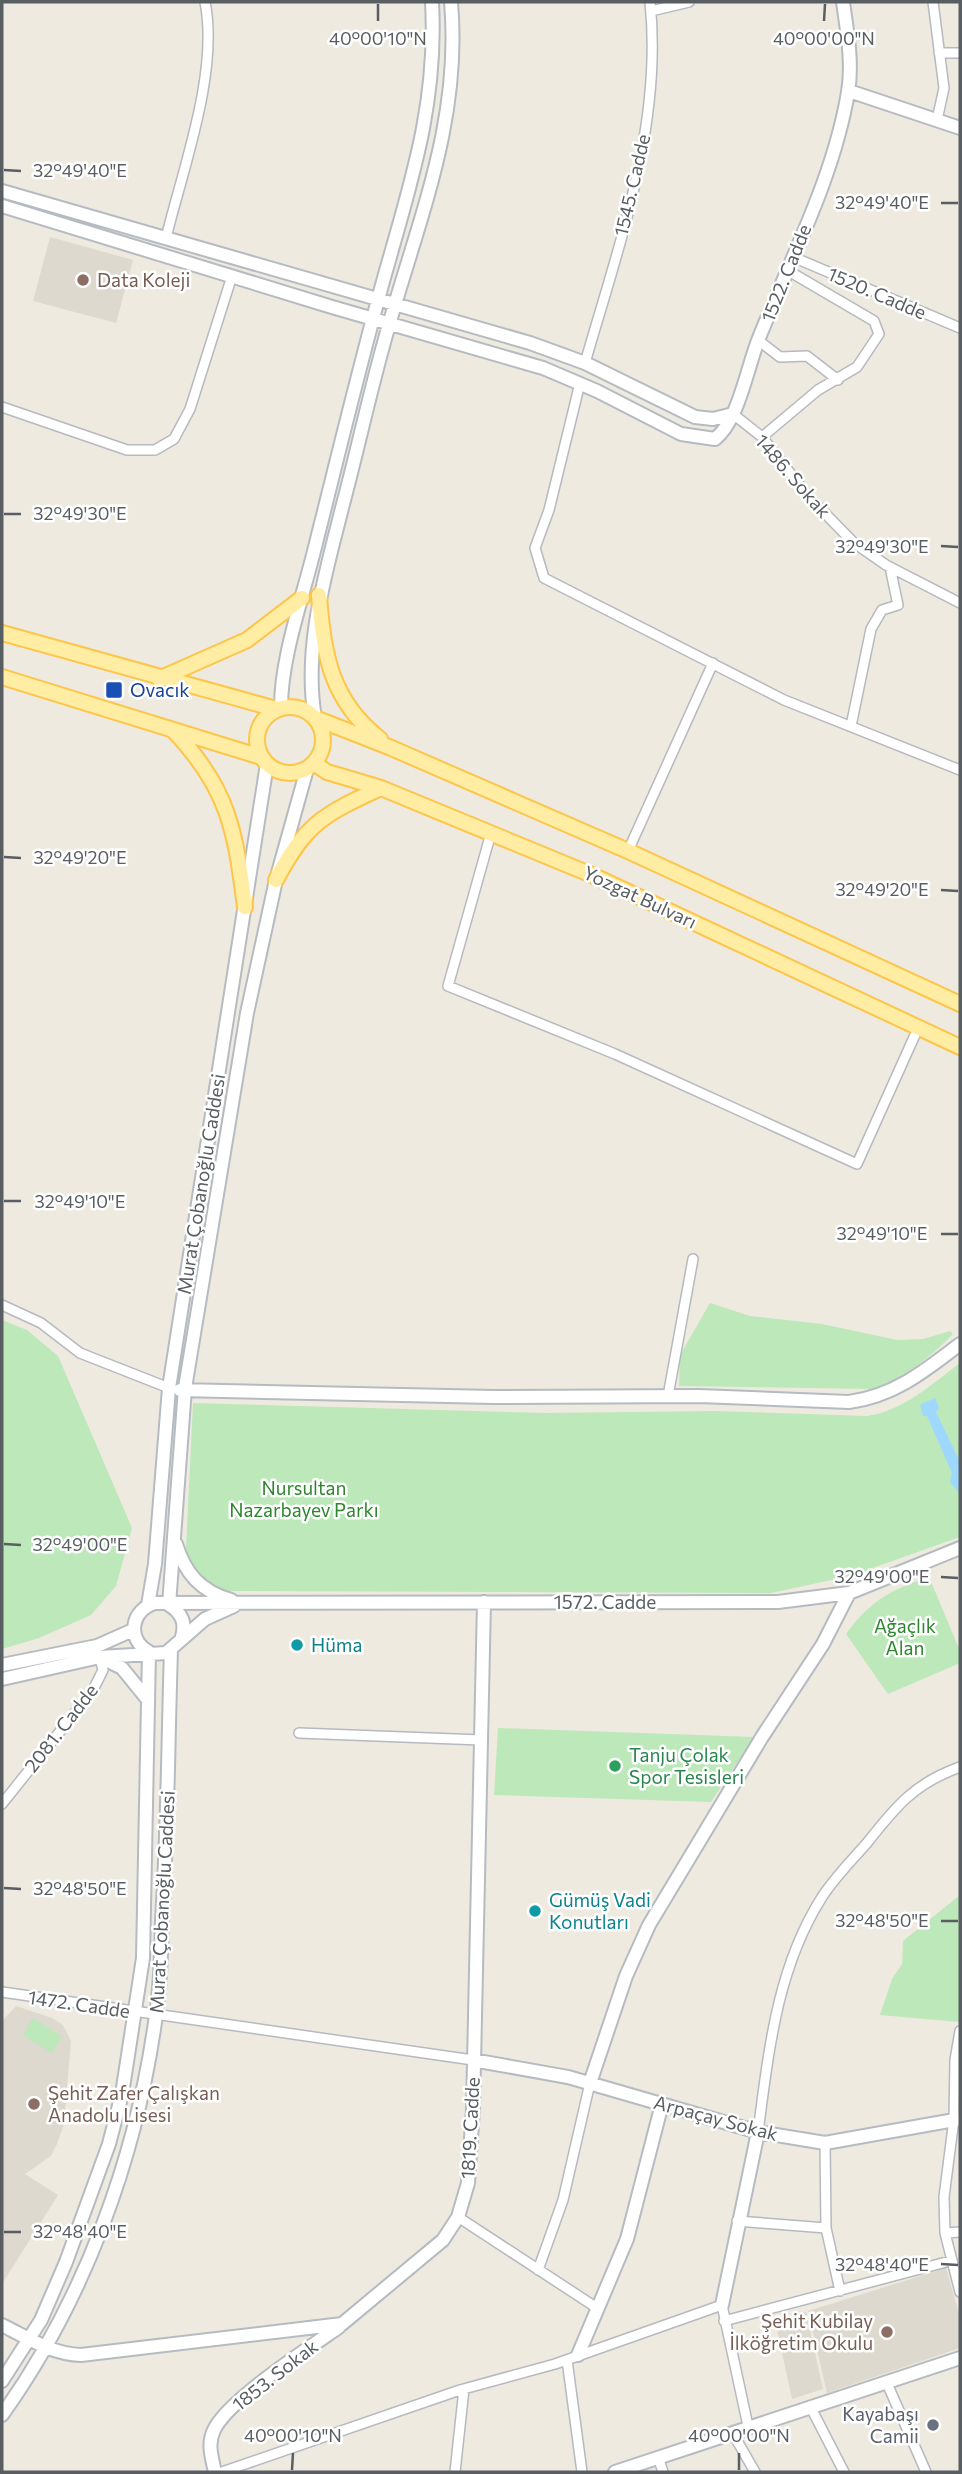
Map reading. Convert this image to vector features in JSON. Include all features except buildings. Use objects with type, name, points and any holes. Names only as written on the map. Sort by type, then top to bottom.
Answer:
[{"type":"main road","points":[[264,760],[257,743],[258,731],[263,720],[279,708],[281,688],[302,598],[373,318],[425,131],[433,64],[432,2]]},
{"type":"main road","points":[[315,718],[312,675],[320,595],[390,322],[445,130],[453,48],[451,2]]},
{"type":"main road","name":"1522. Cadde","points":[[733,414],[758,341],[826,172],[849,91],[848,38],[843,2]]},
{"type":"main road","points":[[849,91],[960,128]]},
{"type":"main road","points":[[2,191],[378,300],[455,319],[585,363],[695,417],[713,419],[733,414]]},
{"type":"main road","points":[[2,206],[543,368],[580,383],[681,434],[715,439],[724,432],[733,414]]},
{"type":"main road","points":[[320,595],[322,642],[336,685],[351,710],[389,747]]},
{"type":"main road","points":[[159,679],[247,640],[302,598]]},
{"type":"main road","points":[[2,633],[159,679],[279,708],[299,707],[315,718],[323,731],[324,742],[311,766],[288,773],[264,760],[173,729],[2,677]]},
{"type":"main road","name":"Yozgat Bulvarı","points":[[315,718],[389,747],[628,851],[960,1004]]},
{"type":"main road","points":[[173,729],[197,754],[214,781],[232,823],[245,907]]},
{"type":"main road","name":"Murat Çobanoğlu Caddesi","points":[[148,1605],[155,1564],[169,1388],[245,907],[264,760]]},
{"type":"main road","name":"Yozgat Bulvarı","points":[[311,766],[381,788],[593,875],[960,1047]]},
{"type":"main road","name":"Murat Çobanoğlu Caddesi","points":[[169,1605],[185,1391],[247,1013],[276,880],[311,766]]},
{"type":"main road","points":[[276,880],[293,847],[309,828],[332,811],[381,788]]},
{"type":"main road","points":[[169,1388],[185,1391],[668,1396],[849,1402],[870,1399],[902,1386],[960,1344]]},
{"type":"main road","points":[[174,1538],[186,1572],[199,1585],[241,1604]]},
{"type":"main road","name":"1572. Cadde","points":[[169,1605],[778,1602],[849,1593],[960,1548]]},
{"type":"main road","points":[[590,2083],[626,1976],[649,1925],[762,1737],[823,1644],[849,1593]]},
{"type":"main road","name":"1819. Cadde","points":[[342,2324],[443,2239],[458,2217],[468,2183],[484,1602]]},
{"type":"main road","points":[[2,1665],[99,1652],[149,1651],[159,1654],[175,1648],[205,1619],[241,1604]]},
{"type":"main road","points":[[149,1651],[139,1644],[133,1630],[137,1615],[148,1605],[169,1605],[176,1609],[184,1622],[175,1648]]},
{"type":"main road","points":[[2,1679],[99,1652],[133,1630]]},
{"type":"main road","name":"Murat Çobanoğlu Caddesi","points":[[2,2415],[46,2348],[114,2194],[139,2104],[156,2015],[175,1648]]},
{"type":"main road","name":"Murat Çobanoğlu Caddesi","points":[[2,2381],[28,2339],[66,2262],[108,2144],[122,2094],[136,2012],[145,1916],[149,1651]]},
{"type":"main road","points":[[99,1652],[122,1668],[149,1701]]},
{"type":"main road","name":"Arpaçay Sokak","points":[[473,2060],[590,2083],[758,2132],[825,2143],[957,2119]]},
{"type":"main road","points":[[573,2357],[627,2239],[663,2104]]},
{"type":"main road","points":[[722,2305],[737,2221],[758,2132]]},
{"type":"main road","points":[[2,2325],[63,2354],[102,2353],[342,2324]]},
{"type":"main road","name":"1853. Sokak","points":[[215,2472],[211,2439],[222,2418],[264,2381],[342,2324]]},
{"type":"main road","points":[[615,2472],[960,2358]]},
{"type":"street","points":[[166,238],[206,74],[209,34],[205,2]]},
{"type":"street","points":[[650,6],[689,2]]},
{"type":"street","points":[[933,2],[944,88],[937,120]]},
{"type":"street","name":"1545. Cadde","points":[[585,363],[635,184],[652,66],[650,6]]},
{"type":"street","points":[[940,53],[960,53]]},
{"type":"street","name":"1520. Cadde","points":[[793,257],[960,328]]},
{"type":"street","points":[[762,437],[818,390],[857,367],[879,334],[874,321],[787,270]]},
{"type":"street","points":[[2,407],[127,450],[155,450],[174,439],[190,409],[232,276]]},
{"type":"street","points":[[758,341],[780,357],[807,356],[838,380]]},
{"type":"street","points":[[580,383],[549,510],[535,548],[544,578],[784,700],[960,770]]},
{"type":"street","name":"1486. Sokak","points":[[733,414],[762,437],[808,496],[853,542],[890,567],[960,603]]},
{"type":"street","points":[[851,726],[871,629],[882,610],[898,605],[890,567]]},
{"type":"street","points":[[628,851],[713,663]]},
{"type":"street","points":[[491,833],[448,986],[615,1054],[857,1164],[919,1026]]},
{"type":"street","points":[[668,1396],[693,1259]]},
{"type":"street","points":[[2,1305],[41,1323],[80,1353],[169,1388]]},
{"type":"street","name":"2081. Cadde","points":[[2,1804],[93,1690],[103,1671],[99,1652]]},
{"type":"street","points":[[299,1734],[481,1740]]},
{"type":"street","points":[[758,2132],[773,2020],[797,1941],[824,1895],[892,1811],[928,1779],[960,1767]]},
{"type":"street","name":"1472. Cadde","points":[[2,1992],[473,2060]]},
{"type":"street","points":[[960,2031],[953,2084],[957,2119],[944,2197],[945,2233],[960,2292]]},
{"type":"street","points":[[538,2270],[563,2200],[590,2083]]},
{"type":"street","points":[[825,2143],[826,2228],[840,2291]]},
{"type":"street","points":[[458,2217],[597,2308]]},
{"type":"street","points":[[737,2221],[826,2228]]},
{"type":"street","points":[[945,2233],[960,2232]]},
{"type":"street","points":[[724,2321],[950,2261]]},
{"type":"street","points":[[222,2472],[464,2389],[573,2357],[722,2305],[748,2426]]},
{"type":"street","points":[[573,2357],[582,2472]]},
{"type":"street","points":[[886,2381],[926,2472]]},
{"type":"street","points":[[455,2472],[464,2389]]},
{"type":"street","points":[[810,2406],[844,2472]]},
{"type":"street","points":[[732,2432],[755,2472]]},
{"type":"street","points":[[657,2457],[663,2472]]},
{"type":"shaded area","name":"Data Koleji","points":[[50,237],[133,260],[116,323],[33,301]]},
{"type":"shaded area","name":"Şehit Zafer Çalışkan Anadolu Lisesi","points":[[16,2006],[52,2018],[63,2025],[71,2041],[64,2124],[51,2156],[25,2174],[58,2195],[2,2284],[2,2021]]},
{"type":"shaded area","name":"Şehit Kubilay İlköğretim Okulu","points":[[946,2268],[960,2317],[960,2348],[827,2393],[808,2311]]},
{"type":"shaded area","points":[[806,2312],[823,2389],[792,2399],[775,2320]]},
{"type":"green space","points":[[710,1303],[750,1316],[822,1324],[897,1340],[923,1339],[950,1331],[953,1334],[904,1374],[870,1389],[679,1386],[680,1355]]},
{"type":"green space","points":[[2,1320],[27,1330],[58,1356],[132,1528],[116,1586],[91,1615],[39,1638],[2,1649]]},
{"type":"green space","name":"Nursultan Nazarbayev Parkı","points":[[960,1363],[960,1537],[850,1576],[771,1593],[233,1591],[215,1587],[201,1578],[188,1557],[186,1548],[193,1403],[545,1413],[715,1411],[867,1416],[905,1403]]},
{"type":"green space","name":"Ağaçlık Alan","points":[[929,1577],[960,1651],[960,1663],[888,1694],[846,1634],[864,1613],[882,1598]]},
{"type":"green space","name":"Tanju Çolak Spor Tesisleri","points":[[498,1728],[754,1737],[711,1802],[494,1795]]},
{"type":"green space","points":[[960,1895],[959,2022],[880,2015],[892,1979],[902,1964],[903,1941]]},
{"type":"green space","points":[[33,2018],[62,2036],[52,2053],[23,2035]]},
{"type":"water","points":[[935,1398],[939,1408],[936,1412],[960,1462],[960,1494],[950,1482],[952,1473],[920,1405]]},
{"type":"place","name":"Data Koleji","points":[[83,280]]},
{"type":"place","name":"Ovacık","points":[[114,690]]},
{"type":"place","name":"Hüma","points":[[297,1645]]},
{"type":"place","name":"Tanju Çolak Spor Tesisleri","points":[[615,1766]]},
{"type":"place","name":"Gümüş Vadi Konutları","points":[[535,1911]]},
{"type":"place","name":"Şehit Zafer Çalışkan Anadolu Lisesi","points":[[34,2104]]},
{"type":"place","name":"Şehit Kubilay İlköğretim Okulu","points":[[887,2332]]},
{"type":"place","name":"Kayabaşı Camii","points":[[933,2425]]}]
